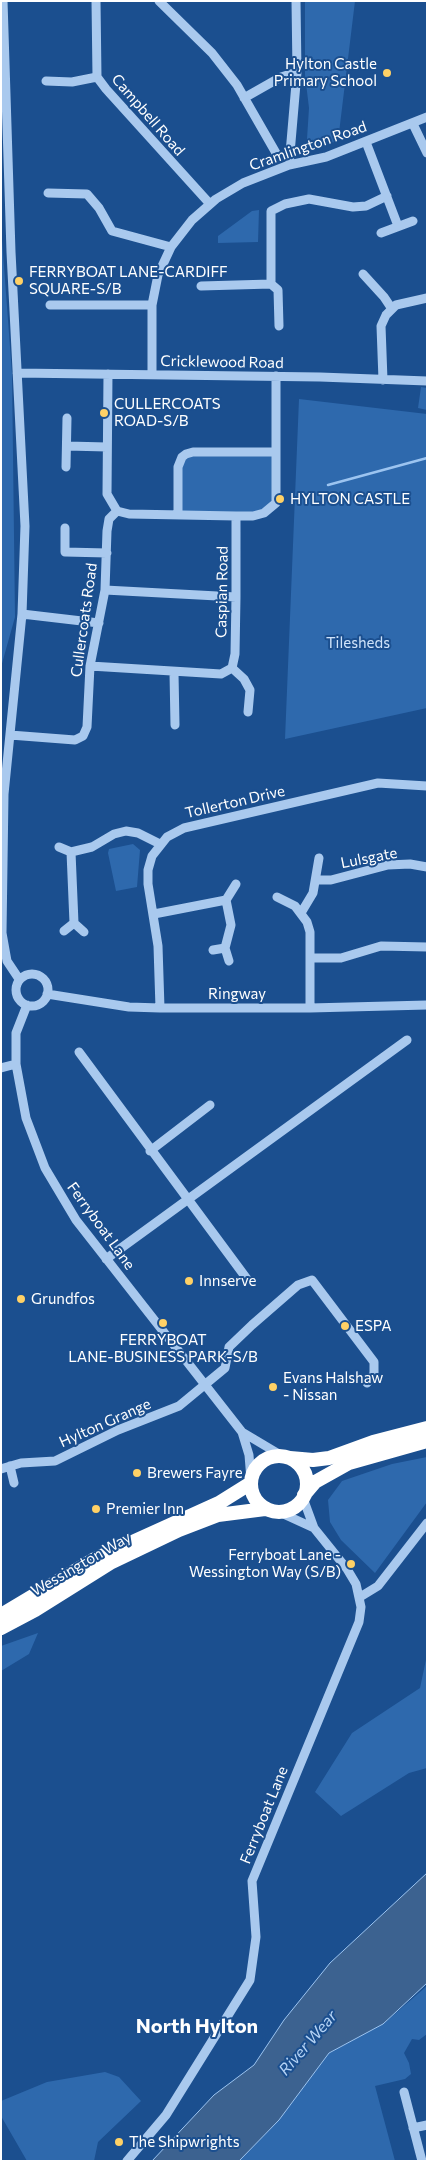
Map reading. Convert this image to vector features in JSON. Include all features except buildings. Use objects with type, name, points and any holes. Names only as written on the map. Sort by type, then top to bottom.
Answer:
[{"type":"highway","name":"Wessington Way","points":[[1,1615],[93,1560],[219,1503],[251,1482],[254,1470],[264,1460],[275,1456],[313,1460],[329,1458],[373,1442],[427,1428]]},
{"type":"highway","name":"Wessington Way","points":[[1,1628],[35,1610],[110,1563],[179,1530],[218,1515],[288,1510],[322,1478],[349,1463],[427,1441]]},
{"type":"highway","points":[[287,1457],[298,1464],[304,1472],[306,1480],[304,1496]]},
{"type":"highway","points":[[251,1482],[256,1500],[272,1510]]},
{"type":"street","points":[[3,1],[17,373],[25,526],[22,614],[2,831],[2,933],[7,961],[19,979]]},
{"type":"street","name":"Campbell Road","points":[[96,1],[98,77],[106,90],[210,204]]},
{"type":"street","points":[[159,1],[212,53],[237,85],[276,153]]},
{"type":"street","points":[[289,165],[297,72],[296,1]]},
{"type":"street","points":[[244,98],[281,77],[297,72]]},
{"type":"street","points":[[46,81],[72,82],[98,77]]},
{"type":"street","name":"Cramlington Road","points":[[152,374],[152,305],[158,275],[171,246],[192,220],[210,204],[243,183],[289,165],[326,157],[427,117]]},
{"type":"street","points":[[413,124],[427,153]]},
{"type":"street","points":[[366,142],[398,226]]},
{"type":"street","points":[[48,193],[87,194],[99,208],[112,230],[171,246]]},
{"type":"street","points":[[271,284],[271,211],[285,204],[309,199],[352,207],[366,206],[387,196]]},
{"type":"street","points":[[381,233],[413,221]]},
{"type":"street","points":[[362,274],[384,297],[392,309]]},
{"type":"street","points":[[201,286],[271,284],[278,290],[279,326]]},
{"type":"street","points":[[383,380],[381,326],[386,314],[396,304],[427,298]]},
{"type":"street","points":[[50,305],[152,305]]},
{"type":"street","name":"Cricklewood Road","points":[[17,373],[276,376],[427,381]]},
{"type":"street","points":[[108,374],[107,494],[117,510],[129,514],[236,516],[253,516],[264,513],[276,503],[276,376]]},
{"type":"street","points":[[66,467],[67,418]]},
{"type":"street","points":[[67,446],[107,447]]},
{"type":"street","points":[[178,514],[178,467],[182,457],[186,454],[193,452],[275,452]]},
{"type":"street","name":"Cullercoats Road","points":[[10,735],[75,740],[83,736],[87,727],[90,666],[105,590],[109,519],[117,510]]},
{"type":"street","name":"Caspian Road","points":[[232,668],[235,654],[236,516]]},
{"type":"street","name":"Cullercoats Road","points":[[65,528],[65,552],[107,553]]},
{"type":"street","points":[[105,590],[236,597]]},
{"type":"street","points":[[22,614],[99,623]]},
{"type":"street","points":[[90,666],[174,673],[221,674],[232,668],[244,679],[250,690],[248,712]]},
{"type":"street","points":[[174,673],[175,725]]},
{"type":"street","name":"Tollerton Drive","points":[[160,844],[184,828],[354,788],[394,783],[427,786]]},
{"type":"street","points":[[59,847],[71,852],[92,846],[114,834],[126,831],[138,833],[160,844],[148,870],[148,884],[154,914],[160,1008]]},
{"type":"street","points":[[71,852],[74,923],[84,932]]},
{"type":"street","name":"Lulsgate","points":[[301,913],[314,893],[319,858]]},
{"type":"street","name":"Lulsgate","points":[[317,880],[331,880],[388,865],[410,864],[427,867]]},
{"type":"street","points":[[229,961],[225,948],[231,925],[226,900],[236,884]]},
{"type":"street","points":[[277,897],[295,906],[301,913],[310,932],[310,1008]]},
{"type":"street","points":[[154,914],[226,900]]},
{"type":"street","points":[[64,931],[74,923]]},
{"type":"street","points":[[310,958],[340,958],[381,946],[427,947]]},
{"type":"street","points":[[213,950],[225,948]]},
{"type":"street","points":[[26,974],[39,975],[46,983],[47,994],[37,1004],[27,1005],[18,998],[16,993],[19,979],[26,974]]},
{"type":"street","name":"Ringway","points":[[47,994],[128,1007],[160,1008],[310,1008],[427,1004]]},
{"type":"street","name":"Ferryboat Lane","points":[[27,1005],[16,1032],[16,1064],[26,1118],[45,1168],[76,1220],[242,1432],[249,1456],[251,1482]]},
{"type":"street","points":[[106,1259],[187,1198],[260,1149],[407,1040]]},
{"type":"street","points":[[79,1052],[150,1151],[247,1279]]},
{"type":"street","points":[[1,1068],[16,1064]]},
{"type":"street","points":[[150,1151],[210,1105]]},
{"type":"street","name":"Hylton Grange","points":[[14,1482],[5,1468],[55,1461],[118,1430],[179,1406],[225,1368],[229,1347],[252,1325],[298,1285],[312,1280],[374,1362],[374,1374],[368,1383]]},
{"type":"street","name":"Ferryboat Lane","points":[[242,1432],[287,1457]]},
{"type":"street","name":"Ferryboat Lane","points":[[127,2161],[166,2115],[250,1980],[256,1937],[252,1881],[359,1622],[360,1597],[347,1569],[314,1528],[304,1496]]},
{"type":"street","name":"Ferryboat Lane","points":[[272,1510],[314,1528]]},
{"type":"street","points":[[360,1597],[378,1586],[427,1523]]},
{"type":"street","points":[[404,2092],[422,2161]]},
{"type":"street","points":[[413,2128],[427,2125]]},
{"type":"green space","points":[[305,1],[355,1],[338,141],[313,148],[307,139],[309,108],[305,75]]},
{"type":"green space","points":[[259,210],[258,242],[218,243],[218,236],[252,211]]},
{"type":"green space","points":[[1,226],[12,374],[15,617],[1,667]]},
{"type":"green space","points":[[421,387],[427,388],[427,410],[418,408]]},
{"type":"green space","name":"Tilesheds","points":[[299,399],[427,414],[427,708],[285,739]]},
{"type":"green space","points":[[275,452],[277,494],[264,513],[178,514],[178,467],[186,454]]},
{"type":"green space","points":[[133,844],[140,850],[137,887],[116,891],[108,853],[109,849]]},
{"type":"green space","points":[[427,1457],[427,1502],[375,1573],[341,1540],[330,1522],[328,1500],[342,1481],[392,1464]]},
{"type":"green space","points":[[38,1633],[29,1654],[1,1671],[1,1646]]},
{"type":"green space","points":[[427,1655],[427,1768],[409,1773],[341,1816],[315,1792],[352,1733],[420,1688]]},
{"type":"green space","points":[[427,1986],[427,2034],[419,2040],[412,2039],[404,2053],[409,2063],[411,2074],[405,2079],[375,2086],[395,2161],[239,2161],[279,2120],[329,2053],[383,2024]]},
{"type":"green space","points":[[105,2072],[119,2077],[141,2101],[98,2142],[94,2161],[27,2161],[1,2116],[1,2101],[47,2082]]},
{"type":"water","name":"River Wear","points":[[427,1873],[427,1983],[383,2024],[329,2053],[279,2120],[239,2161],[152,2161],[214,2095],[254,2065],[284,2020],[330,1963]]},
{"type":"waterway","points":[[328,485],[427,458]]},
{"type":"place","name":"Hylton Castle Primary School","points":[[387,73]]},
{"type":"place","name":"FERRYBOAT LANE-CARDIFF SQUARE-S/B","points":[[19,281]]},
{"type":"place","name":"CULLERCOATS ROAD-S/B","points":[[104,413]]},
{"type":"place","name":"HYLTON CASTLE","points":[[280,499]]},
{"type":"place","name":"Innserve","points":[[189,1281]]},
{"type":"place","name":"Grundfos","points":[[21,1299]]},
{"type":"place","name":"FERRYBOAT LANE-BUSINESS PARK-S/B","points":[[163,1323]]},
{"type":"place","name":"ESPA","points":[[345,1326]]},
{"type":"place","name":"Evans Halshaw - Nissan","points":[[273,1387]]},
{"type":"place","name":"Brewers Fayre","points":[[137,1473]]},
{"type":"place","name":"Premier Inn","points":[[96,1509]]},
{"type":"place","name":"Ferryboat Lane - Wessington Way (S/B)","points":[[351,1564]]},
{"type":"place","name":"The Shipwrights","points":[[119,2142]]},
{"type":"district","name":"North Hylton","points":[[197,2026]]}]
